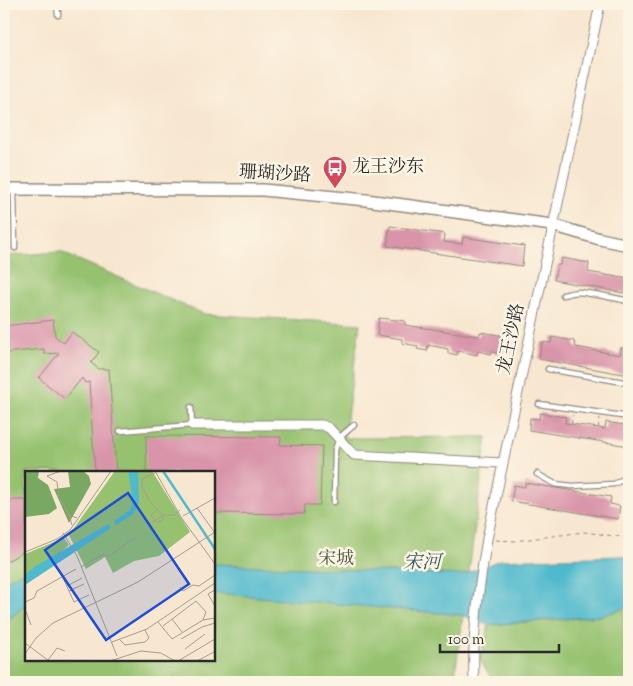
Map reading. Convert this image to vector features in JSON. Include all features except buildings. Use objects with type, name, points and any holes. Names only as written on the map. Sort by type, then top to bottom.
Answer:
[{"type":"street","name":"龙王沙路","points":[[474,682],[475,626],[487,539],[600,4]]},
{"type":"street","name":"珊瑚沙路","points":[[9,189],[263,190],[366,200],[552,225],[629,245]]},
{"type":"street","points":[[192,425],[322,425],[329,428],[354,455],[503,463]]},
{"type":"lane","points":[[57,4],[58,15]]},
{"type":"lane","points":[[9,189],[15,248]]},
{"type":"lane","points":[[563,295],[578,292],[617,298],[629,302]]},
{"type":"lane","points":[[548,368],[629,383]]},
{"type":"lane","points":[[539,404],[629,417]]},
{"type":"lane","points":[[120,431],[192,425],[191,407]]},
{"type":"lane","points":[[334,502],[334,450],[339,438],[354,425]]},
{"type":"lane","points":[[537,474],[555,484],[572,486],[614,484],[629,476]]},
{"type":"path","points":[[571,424],[573,409]]},
{"type":"path","points":[[598,428],[601,413]]},
{"type":"path","points":[[487,539],[514,541],[584,532],[629,538]]},
{"type":"green space","name":"宋城","points":[[60,252],[204,314],[360,324],[344,438],[487,437],[455,675],[419,682],[4,682],[4,256]]},
{"type":"green space","points":[[628,606],[629,682],[514,682],[491,678],[480,660],[489,625],[600,616]]},
{"type":"water","points":[[622,556],[629,558],[629,607],[600,616],[489,625],[461,615],[215,593],[215,564],[462,575],[500,560]]},
{"type":"water","points":[[25,570],[25,606],[4,623],[4,581]]},
{"type":"place","name":"龙王沙东","points":[[335,189]]},
{"type":"water label","name":"宋河","points":[[422,563]]}]
